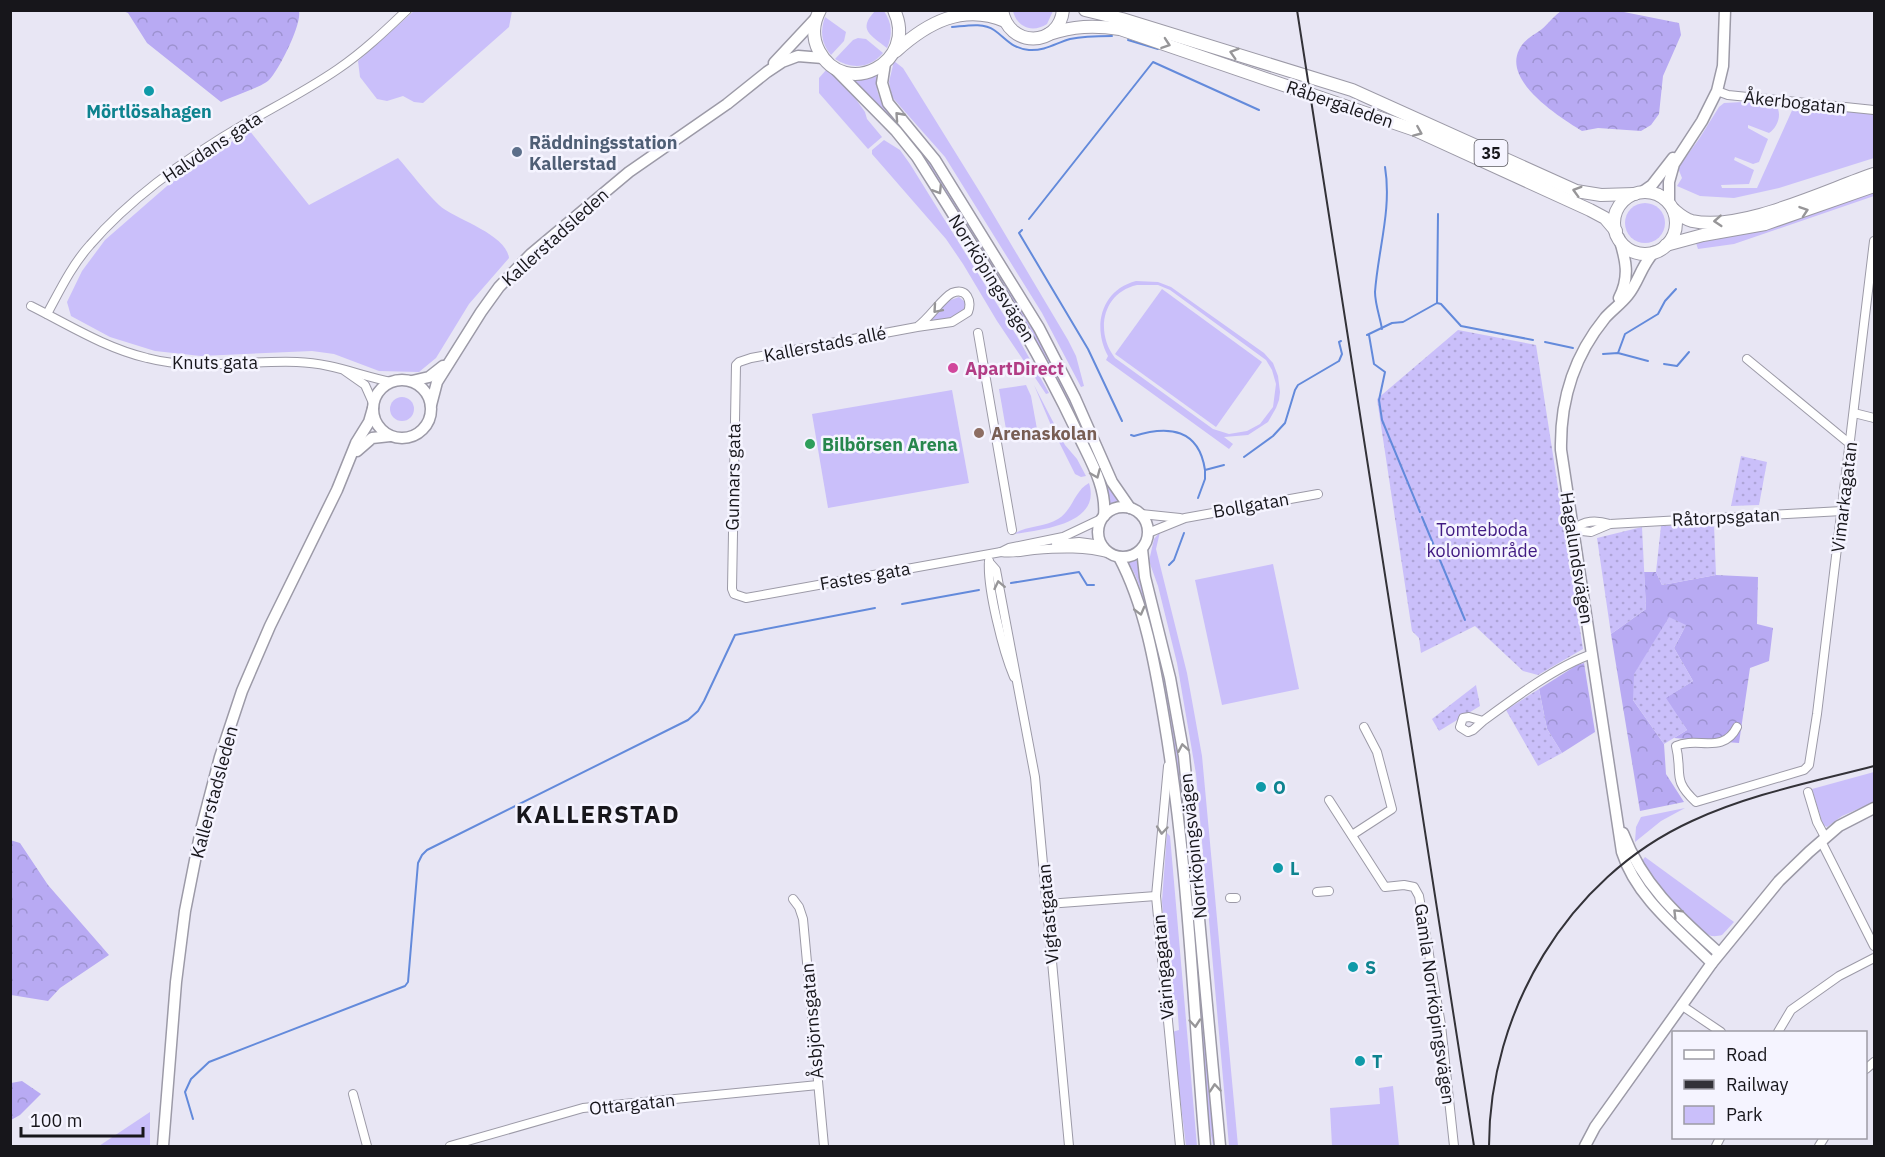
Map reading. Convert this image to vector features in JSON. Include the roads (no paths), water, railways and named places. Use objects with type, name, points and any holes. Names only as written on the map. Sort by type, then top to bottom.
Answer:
[{"type":"main road","points":[[889,58],[899,33],[894,10]]},
{"type":"main road","points":[[1048,34],[1059,23],[1063,10]]},
{"type":"main road","name":"Råbergaleden","points":[[1085,10],[1122,19],[1352,90],[1576,191],[1613,196],[1638,193]]},
{"type":"main road","points":[[1617,235],[1615,218],[1623,201],[1652,185],[1678,155],[1702,122],[1717,91],[1723,59],[1725,10]]},
{"type":"main road","points":[[818,14],[814,35],[823,58]]},
{"type":"main road","name":"Kallerstadsleden","points":[[767,72],[818,14]]},
{"type":"main road","name":"35","points":[[823,58],[833,67],[848,73],[860,74],[876,69],[916,33],[942,19],[985,15],[1004,16],[1010,28],[1024,38],[1032,39],[1048,34]]},
{"type":"main road","name":"Råbergaleden","points":[[1048,34],[1082,26],[1120,29],[1363,111],[1415,130],[1590,210],[1605,218],[1617,235]]},
{"type":"main road","name":"Kallerstadsleden","points":[[431,405],[437,382],[481,312],[499,287],[531,254],[629,172],[727,104],[767,72],[782,62],[798,56],[823,58]]},
{"type":"main road","name":"Norrköpingsvägen","points":[[889,58],[882,83],[888,103],[935,160],[1039,328],[1075,398],[1112,482],[1130,508]]},
{"type":"main road","name":"Norrköpingsvägen","points":[[833,67],[896,131],[917,157],[1034,346],[1097,477],[1105,504],[1103,517]]},
{"type":"main road","points":[[1666,245],[1675,228],[1676,219],[1671,207],[1671,173],[1678,155]]},
{"type":"main road","name":"35","points":[[1638,193],[1657,195],[1682,217],[1692,221],[1707,222],[1736,219],[1779,209],[1875,174]]},
{"type":"main road","points":[[1654,252],[1666,245],[1703,235],[1765,224],[1875,186]]},
{"type":"main road","name":"35","points":[[1617,235],[1625,246],[1634,251],[1654,252]]},
{"type":"main road","name":"Hagalundsvägen","points":[[1614,309],[1626,280],[1625,257],[1617,235]]},
{"type":"main road","name":"Hagalundsvägen","points":[[1654,252],[1645,261],[1630,293],[1590,338],[1578,362],[1569,383],[1563,408],[1560,430],[1561,450],[1625,863],[1637,883],[1658,908],[1712,963]]},
{"type":"main road","name":"Kallerstadsleden","points":[[411,381],[423,380],[434,374],[452,358]]},
{"type":"main road","points":[[411,381],[427,393],[431,405],[427,424],[418,434],[406,438],[393,437],[380,429],[376,423],[373,406],[381,388],[391,382],[411,381]]},
{"type":"main road","name":"Kallerstadsleden","points":[[163,1146],[176,982],[185,911],[201,830],[220,757],[242,691],[270,626],[324,518],[356,443],[369,422],[373,406]]},
{"type":"main road","name":"Kallerstadsleden","points":[[350,460],[364,443],[372,438],[393,437]]},
{"type":"main road","points":[[1115,508],[1130,508],[1141,514],[1147,522],[1148,533],[1142,549],[1135,554],[1115,556],[1102,545],[1098,532],[1103,517],[1115,508]]},
{"type":"main road","name":"Norrköpingsvägen","points":[[1142,549],[1145,576],[1170,678],[1185,756],[1220,1146]]},
{"type":"main road","name":"Norrköpingsvägen","points":[[1115,556],[1135,589],[1159,685],[1170,751],[1181,852],[1205,1146]]},
{"type":"main road","points":[[1585,1146],[1595,1127],[1719,953],[1779,881],[1839,826],[1875,808]]},
{"type":"main road","name":"Hagalundsvägen","points":[[1618,819],[1633,857],[1644,877],[1672,909],[1719,953]]},
{"type":"street","name":"Halvdans gata","points":[[47,314],[80,258],[104,229],[128,208],[162,180],[214,143],[339,69],[377,39],[407,10]]},
{"type":"street","name":"Åkerbogatan","points":[[1717,91],[1728,95],[1875,110]]},
{"type":"street","name":"Vimarkagatan","points":[[1737,727],[1727,739],[1719,743],[1682,743],[1676,746],[1679,781],[1686,793],[1696,802],[1804,770],[1809,765],[1875,241]]},
{"type":"street","name":"Kallerstads allé","points":[[736,365],[744,359],[958,320],[968,312],[969,297],[959,292],[951,294],[926,321],[917,327]]},
{"type":"street","name":"Knuts gata","points":[[31,306],[106,345],[164,362],[202,364],[298,362],[338,367],[391,382]]},
{"type":"street","points":[[978,333],[1012,530]]},
{"type":"street","points":[[1747,359],[1850,444]]},
{"type":"street","name":"Gunnars gata","points":[[732,589],[734,374],[736,365]]},
{"type":"street","name":"Knuts gata","points":[[338,367],[365,385],[373,406]]},
{"type":"street","points":[[1854,413],[1875,418]]},
{"type":"street","name":"Bollgatan","points":[[1148,533],[1185,518],[1318,494]]},
{"type":"street","name":"Råtorpsgatan","points":[[1573,530],[1582,523],[1592,521],[1610,524],[1842,511]]},
{"type":"street","name":"Bollgatan","points":[[1141,514],[1185,518]]},
{"type":"street","name":"Fastes gata","points":[[732,589],[739,597],[746,598],[989,558],[1009,548],[1063,537],[1103,517]]},
{"type":"street","name":"Fastes gata","points":[[1001,552],[1010,553],[1079,542],[1102,545]]},
{"type":"street","name":"Fastes gata","points":[[1031,550],[1085,548],[1115,556]]},
{"type":"street","name":"Vigfastgatan","points":[[989,558],[996,570],[1035,777],[1069,1146]]},
{"type":"street","points":[[1483,721],[1516,696],[1576,660],[1592,654]]},
{"type":"street","points":[[1352,835],[1392,809],[1377,752],[1364,727]]},
{"type":"street","points":[[1156,896],[1170,751]]},
{"type":"street","points":[[1808,792],[1823,839],[1875,946]]},
{"type":"street","name":"Gamla Norrköpingsvägen","points":[[1329,800],[1385,887],[1404,885],[1414,887],[1419,896],[1441,1025],[1454,1146]]},
{"type":"street","points":[[1317,892],[1329,891]]},
{"type":"street","name":"Väringagatan","points":[[1047,904],[1156,896],[1180,1146]]},
{"type":"street","name":"Åsbjörnsgatan","points":[[793,899],[800,907],[803,919],[824,1146]]},
{"type":"street","points":[[1779,1031],[1791,1010],[1839,976],[1875,958]]},
{"type":"street","points":[[1681,1005],[1720,1031]]},
{"type":"street","name":"Ottargatan","points":[[450,1146],[583,1108],[818,1085]]},
{"type":"street","points":[[353,1094],[367,1146]]},
{"type":"waterway","points":[[952,27],[985,26],[1013,45],[1029,50],[1045,48],[1075,38],[1112,36]]},
{"type":"waterway","points":[[1128,40],[1158,49]]},
{"type":"waterway","points":[[1029,219],[1153,62],[1259,110]]},
{"type":"waterway","points":[[1382,329],[1375,292],[1386,214],[1385,167]]},
{"type":"waterway","points":[[1437,303],[1438,214]]},
{"type":"waterway","points":[[1022,230],[1019,233],[1088,349],[1122,421]]},
{"type":"waterway","points":[[1618,353],[1625,334],[1658,314],[1665,301],[1676,289]]},
{"type":"waterway","points":[[1367,335],[1392,323],[1403,322],[1437,303],[1441,304],[1461,326],[1533,340]]},
{"type":"waterway","points":[[1369,335],[1374,364],[1385,372],[1379,400],[1382,420],[1420,512]]},
{"type":"waterway","points":[[1244,457],[1273,436],[1285,423],[1298,385],[1339,361],[1342,354],[1339,342],[1341,341]]},
{"type":"waterway","points":[[1545,342],[1573,348]]},
{"type":"waterway","points":[[1664,364],[1677,366],[1689,352]]},
{"type":"waterway","points":[[1603,354],[1618,353],[1648,361]]},
{"type":"waterway","points":[[1131,435],[1170,431],[1189,438],[1202,456],[1205,470]]},
{"type":"waterway","points":[[1198,498],[1205,479],[1205,470],[1224,465]]},
{"type":"waterway","points":[[1422,517],[1465,620]]},
{"type":"waterway","points":[[1169,565],[1174,560],[1184,533]]},
{"type":"waterway","points":[[1011,583],[1079,572],[1087,585],[1094,585]]},
{"type":"waterway","points":[[902,604],[979,590]]},
{"type":"waterway","points":[[193,1119],[185,1092],[191,1079],[209,1062],[405,986],[408,982],[418,863],[427,850],[688,720],[698,711],[704,701],[735,635],[875,608]]},
{"type":"railway","points":[[1297,10],[1474,1146]]},
{"type":"railway","points":[[1489,1146],[1493,1096],[1503,1047],[1520,999],[1544,955],[1573,914],[1608,877],[1647,846],[1692,821],[1736,803],[1782,789],[1874,766]]},
{"type":"place","name":"Mörtlösahagen","points":[[149,91]]},
{"type":"place","name":"Räddningsstation Kallerstad","points":[[517,152]]},
{"type":"place","name":"ApartDirect","points":[[953,368]]},
{"type":"place","name":"Arenaskolan","points":[[979,433]]},
{"type":"place","name":"Bilbörsen Arena","points":[[810,444]]},
{"type":"place","name":"O","points":[[1261,787]]},
{"type":"place","name":"L","points":[[1278,868]]},
{"type":"place","name":"S","points":[[1353,967]]},
{"type":"place","name":"T","points":[[1360,1061]]},
{"type":"district","name":"KALLERSTAD","points":[[598,814]]},
{"type":"park label","name":"Tomteboda koloniområde","points":[[1482,539]]}]
